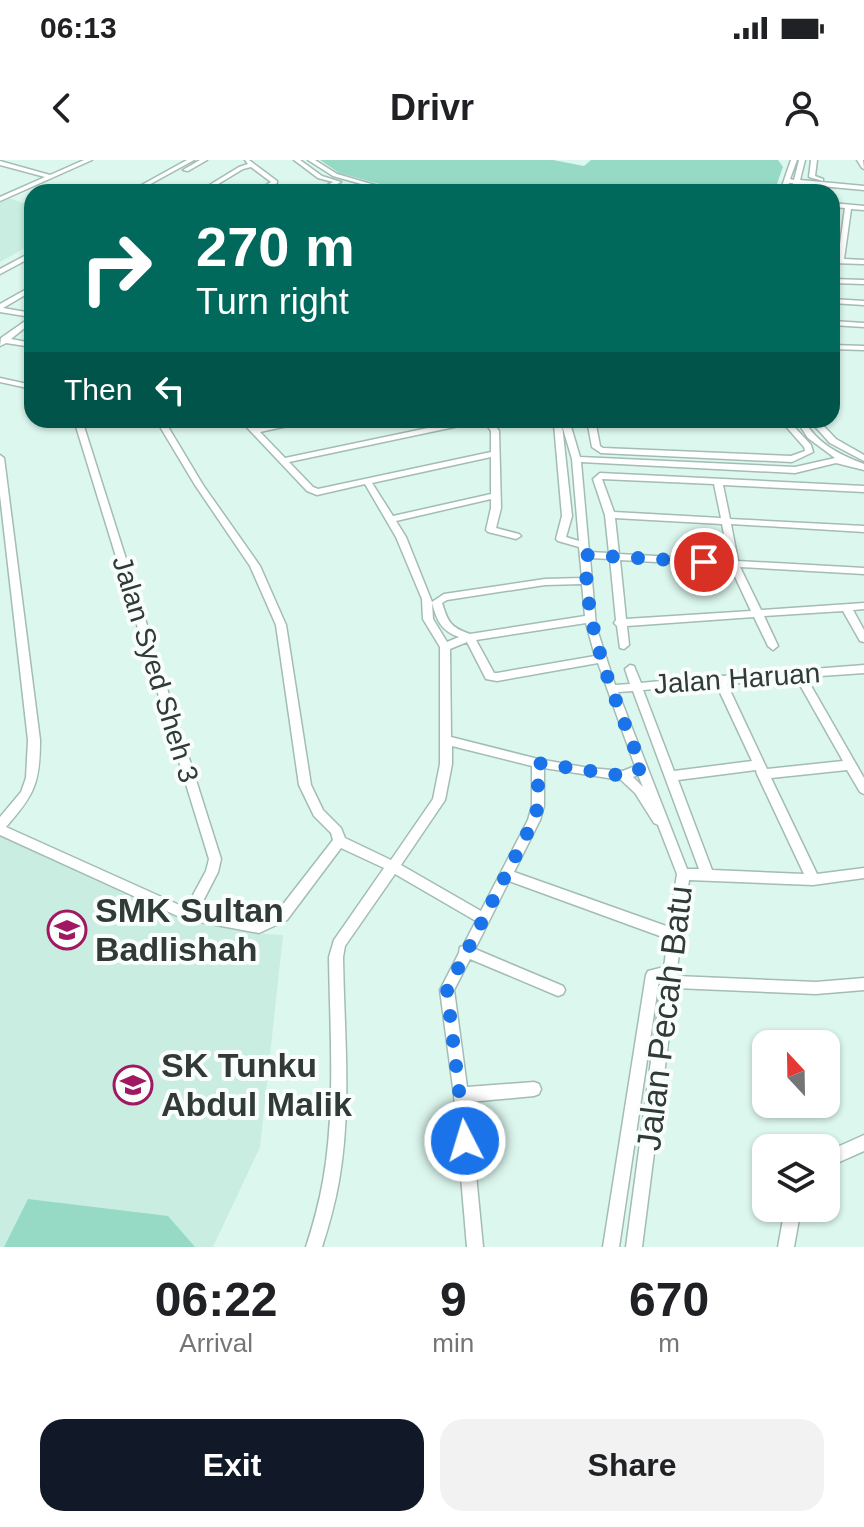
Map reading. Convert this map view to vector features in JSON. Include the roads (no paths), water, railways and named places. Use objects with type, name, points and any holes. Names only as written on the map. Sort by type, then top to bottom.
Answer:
[{"type":"street","points":[[31,184],[74,162],[89,160]]},
{"type":"street","points":[[147,184],[191,160]]},
{"type":"street","points":[[161,184],[204,160]]},
{"type":"street","points":[[244,160],[275,182],[272,184]]},
{"type":"street","points":[[297,160],[320,177],[344,184]]},
{"type":"street","points":[[311,160],[345,178],[367,184]]},
{"type":"street","points":[[787,184],[794,160]]},
{"type":"street","points":[[797,182],[802,160]]},
{"type":"street","points":[[814,160],[812,178],[864,188]]},
{"type":"street","points":[[860,160],[864,167]]},
{"type":"street","points":[[0,163],[47,176]]},
{"type":"street","points":[[212,184],[251,165]]},
{"type":"street","points":[[7,188],[47,176]]},
{"type":"street","points":[[333,184],[345,178]]},
{"type":"street","points":[[788,181],[819,184]]},
{"type":"street","points":[[840,186],[864,188]]},
{"type":"street","points":[[0,199],[24,187]]},
{"type":"street","points":[[840,189],[864,188]]},
{"type":"street","points":[[840,206],[864,208]]},
{"type":"street","points":[[848,206],[841,261],[864,262]]},
{"type":"street","points":[[0,265],[24,252]]},
{"type":"street","points":[[0,272],[24,258]]},
{"type":"street","points":[[840,281],[864,282]]},
{"type":"street","points":[[0,308],[24,293]]},
{"type":"street","points":[[840,302],[864,303]]},
{"type":"street","points":[[0,308],[24,315]]},
{"type":"street","points":[[2,342],[24,324]]},
{"type":"street","points":[[840,324],[864,325]]},
{"type":"street","points":[[2,342],[24,344]]},
{"type":"street","points":[[840,347],[864,348]]},
{"type":"street","points":[[1,380],[24,380]]},
{"type":"street","points":[[1,380],[24,385]]},
{"type":"street","name":"Jalan Syed Sheh 3","points":[[80,428],[215,859],[212,872],[189,915]]},
{"type":"street","points":[[0,458],[34,740],[35,777],[27,795],[0,828],[189,915],[259,927],[271,924],[282,916],[339,841],[337,831],[318,813],[305,785],[281,625],[255,566],[199,485],[165,428]]},
{"type":"street","points":[[251,428],[310,489],[326,492],[495,454]]},
{"type":"street","points":[[253,431],[267,428]]},
{"type":"street","points":[[283,461],[440,428]]},
{"type":"street","points":[[493,428],[496,508],[491,530],[516,536]]},
{"type":"street","points":[[558,428],[567,516],[561,539],[585,551],[615,557],[864,571]]},
{"type":"street","name":"Jalan Pecah Batu","points":[[567,428],[576,466],[590,619],[611,689],[683,874],[639,1246]]},
{"type":"street","points":[[593,428],[596,447],[792,459],[809,452],[791,428]]},
{"type":"street","points":[[805,428],[829,456],[864,467]]},
{"type":"street","points":[[821,428],[833,441],[864,458]]},
{"type":"street","points":[[576,466],[601,460],[795,470],[829,456]]},
{"type":"street","points":[[624,645],[619,623],[610,515],[597,479],[600,476],[864,489]]},
{"type":"street","points":[[718,481],[734,564],[773,646]]},
{"type":"street","points":[[314,1247],[331,1185],[336,1110],[336,957],[339,944],[439,800],[446,764],[445,647],[428,619],[427,599],[391,519],[368,483]]},
{"type":"street","points":[[391,519],[495,496]]},
{"type":"street","points":[[610,515],[864,529]]},
{"type":"street","points":[[470,637],[450,632],[443,624],[438,599],[545,582],[585,581]]},
{"type":"street","points":[[619,623],[864,606]]},
{"type":"street","points":[[846,607],[864,639]]},
{"type":"street","points":[[445,647],[470,637],[590,619]]},
{"type":"street","points":[[470,637],[486,672],[497,677],[601,659]]},
{"type":"street","points":[[630,669],[707,874]]},
{"type":"street","name":"Jalan Haruan","points":[[611,689],[864,669]]},
{"type":"street","points":[[799,674],[864,789]]},
{"type":"street","points":[[719,679],[813,880]]},
{"type":"street","points":[[446,740],[538,763],[624,776],[642,768]]},
{"type":"street","points":[[475,1247],[461,1095],[447,990],[536,814],[538,763]]},
{"type":"street","points":[[672,776],[850,765]]},
{"type":"street","points":[[624,776],[639,790],[674,845]]},
{"type":"street","points":[[339,841],[392,866],[482,918]]},
{"type":"street","points":[[683,874],[813,880],[864,873]]},
{"type":"street","points":[[506,875],[677,936]]},
{"type":"street","points":[[465,951],[558,990]]},
{"type":"street","points":[[611,1247],[653,975],[816,988],[864,984]]},
{"type":"street","points":[[461,1095],[534,1089]]},
{"type":"street","points":[[840,1154],[864,1143]]},
{"type":"street","points":[[786,1247],[790,1222]]},
{"type":"place","name":"SMK Sultan Badlishah","points":[[67,930]]},
{"type":"place","name":"SK Tunku Abdul Malik","points":[[133,1085]]}]
